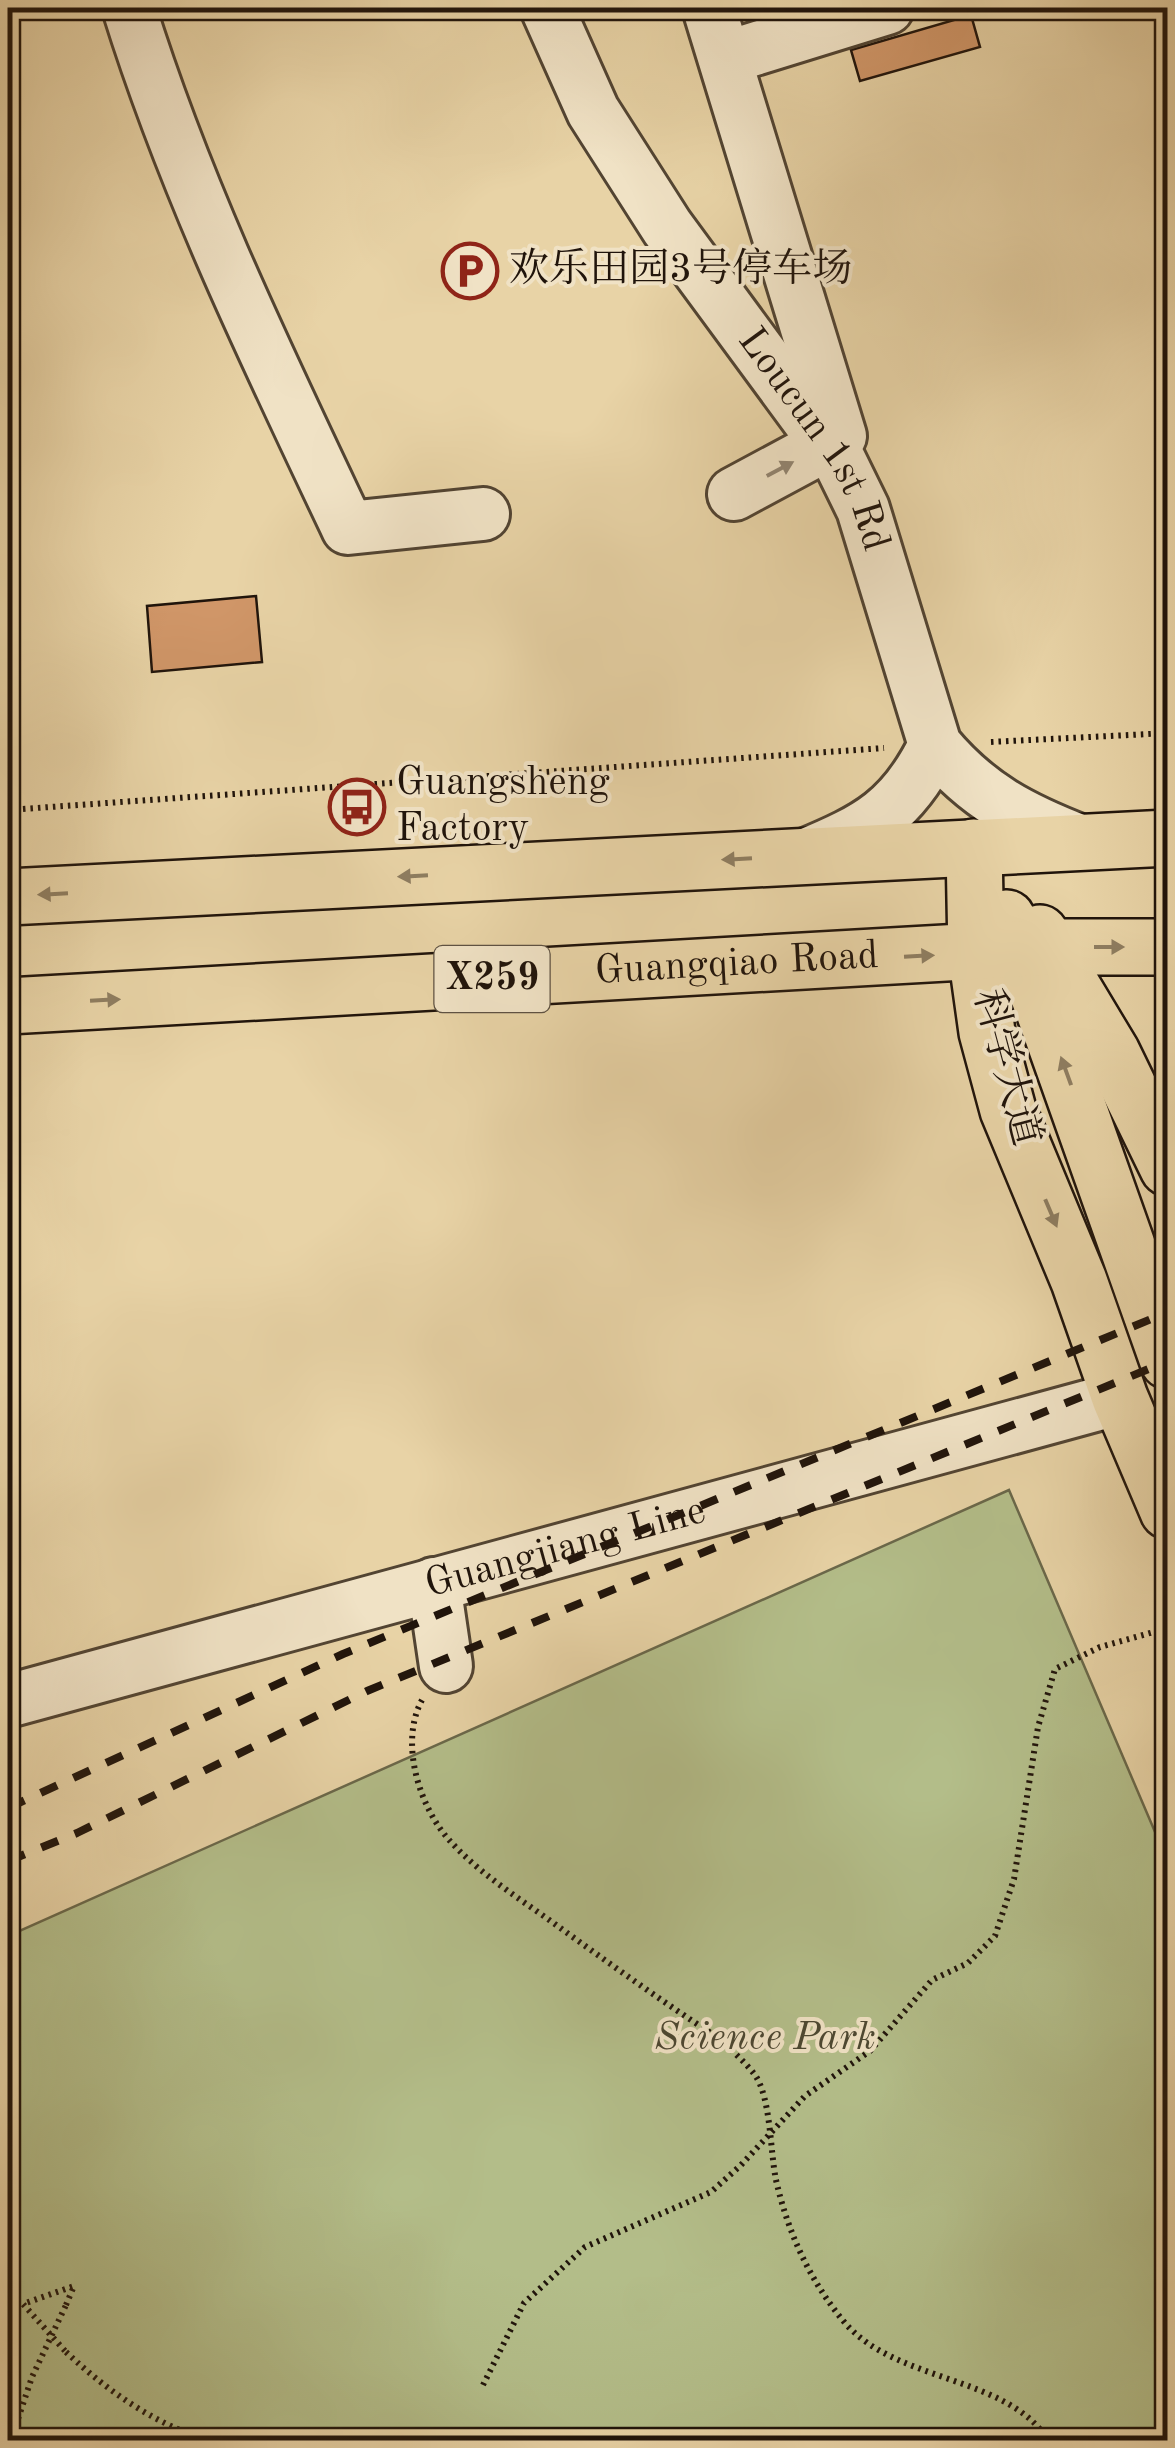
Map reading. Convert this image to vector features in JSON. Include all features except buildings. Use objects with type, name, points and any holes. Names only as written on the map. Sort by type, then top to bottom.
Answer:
[{"type":"main road","points":[[8,897],[1168,838]]},
{"type":"main road","name":"科学大道","points":[[974,847],[1016,950],[987,1032],[1008,1110],[1080,1282],[1120,1398],[1168,1511]]},
{"type":"main road","name":"科学大道","points":[[974,847],[1016,950]]},
{"type":"main road","name":"Guangqiao Road","points":[[8,1006],[1016,950],[1168,946]]},
{"type":"main road","points":[[1016,950],[1112,1053],[1168,1168]]},
{"type":"main road","points":[[1016,950],[1168,1361]]},
{"type":"street","points":[[128,8],[182,163],[348,528],[483,514]]},
{"type":"street","name":"Loucun 1st Rd","points":[[546,8],[593,111],[668,227],[840,462],[863,510],[936,745]]},
{"type":"street","points":[[709,8],[863,510]]},
{"type":"street","points":[[725,58],[887,8]]},
{"type":"street","points":[[734,494],[827,444]]},
{"type":"street","points":[[804,856],[858,833],[894,806],[922,773],[936,745],[956,770],[989,796],[1027,820],[1082,842]]},
{"type":"street","name":"Guangjiang Line","points":[[8,1701],[1120,1398]]},
{"type":"street","points":[[434,1584],[446,1666]]},
{"type":"path","points":[[8,810],[936,745],[1168,733]]},
{"type":"path","points":[[482,2385],[524,2303],[585,2247],[711,2192],[805,2096],[870,2051],[932,1980],[968,1963],[994,1936],[1014,1879],[1038,1728],[1054,1670],[1100,1647],[1168,1628]]},
{"type":"path","points":[[446,1666],[414,1714],[411,1734],[424,1799],[448,1839],[484,1874],[723,2041],[756,2076],[776,2180],[792,2235],[813,2282],[849,2327],[890,2357],[1021,2412],[1048,2440]]},
{"type":"path","points":[[11,2440],[32,2377],[66,2305],[74,2286],[24,2304],[66,2352],[104,2387],[176,2429],[211,2440]]},
{"type":"green space","name":"Science Park","points":[[1009,1490],[1167,1860],[1167,2440],[8,2440],[8,1936]]},
{"type":"railway","points":[[8,1808],[343,1654],[1168,1312]]},
{"type":"railway","points":[[8,1861],[77,1833],[367,1691],[1168,1361]]},
{"type":"place","name":"欢乐田园3号停车场","points":[[470,271]]},
{"type":"place","name":"Guangsheng Factory","points":[[357,807]]}]
